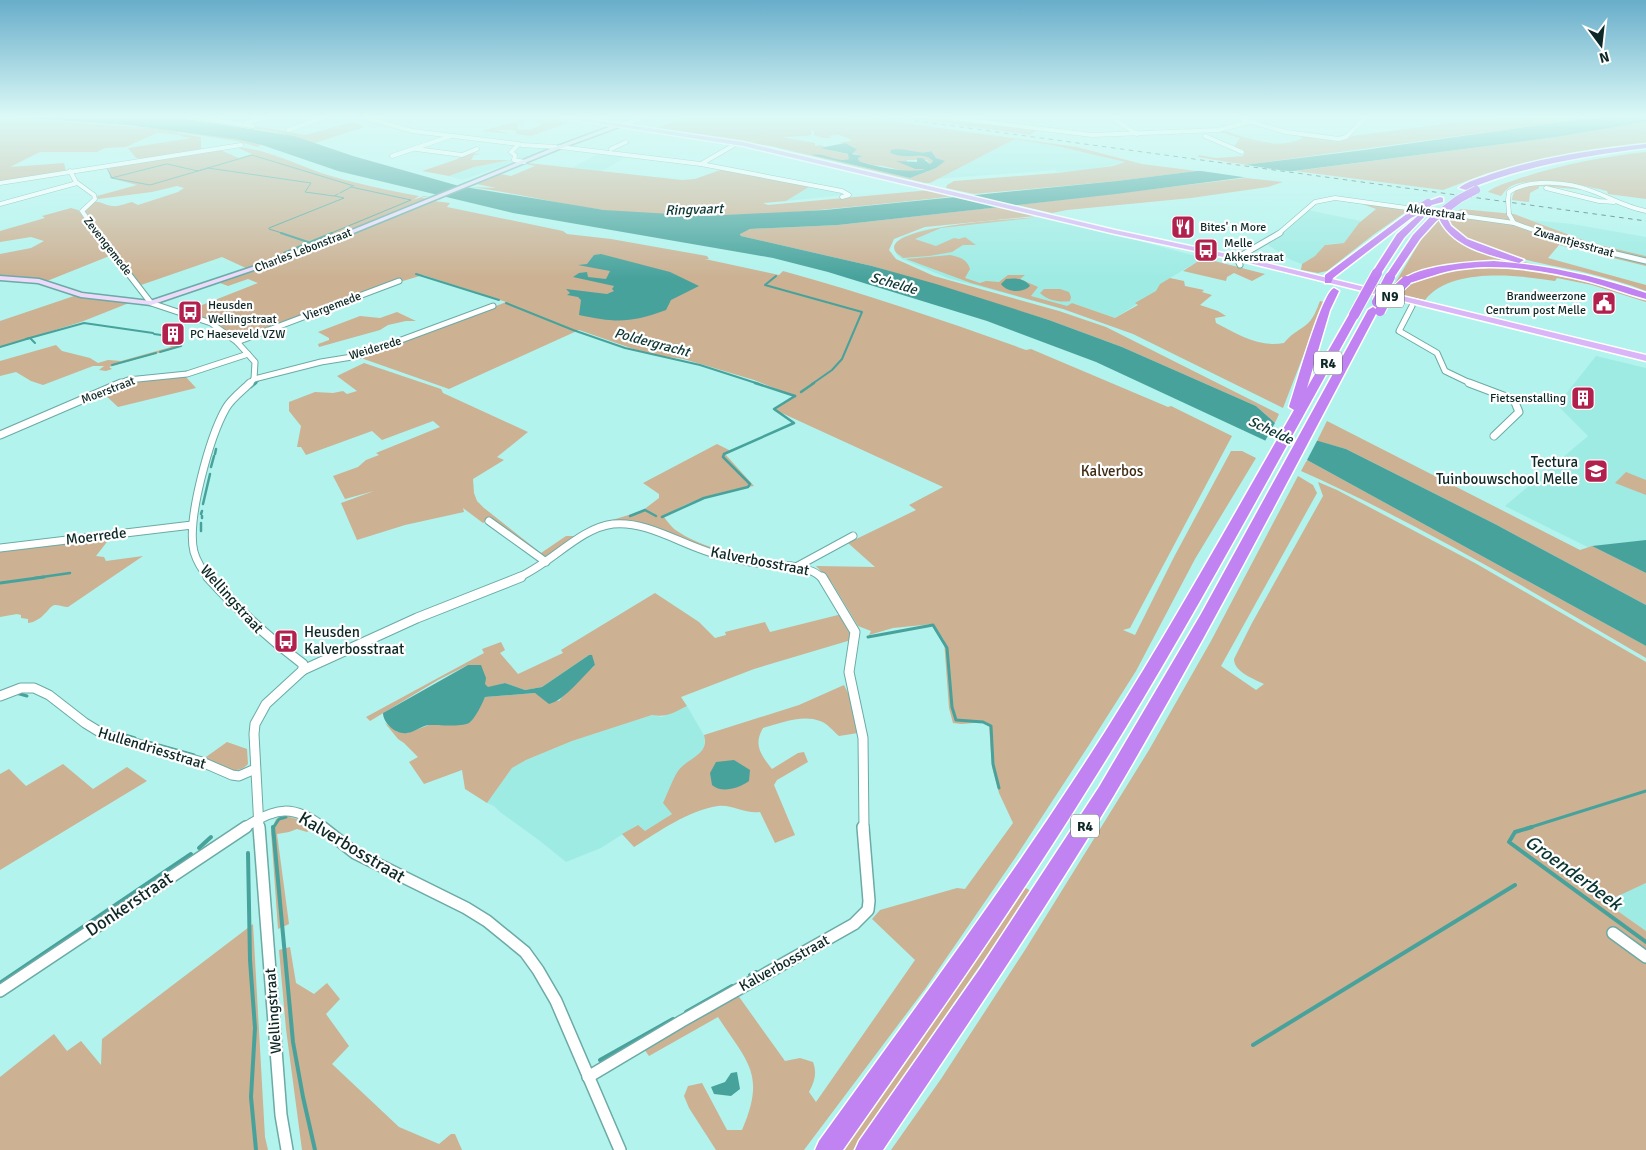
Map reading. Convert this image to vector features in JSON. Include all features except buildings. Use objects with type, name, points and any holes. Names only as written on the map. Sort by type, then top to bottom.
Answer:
[{"type":"highway","name":"R4","points":[[828,1150],[968,953],[1086,777],[1192,601],[1271,481],[1316,417],[1375,312],[1390,277],[1416,237],[1463,188],[1509,171]]},
{"type":"highway","name":"R4","points":[[868,1150],[988,974],[1106,792],[1209,614],[1271,481],[1298,411],[1400,236],[1422,215],[1441,211],[1476,190],[1503,178],[1529,171]]},
{"type":"highway","points":[[1298,411],[1326,310],[1335,287],[1328,277],[1412,213],[1428,204],[1441,211],[1448,228],[1458,237],[1483,249],[1613,282],[1646,294]]},
{"type":"highway","points":[[1375,312],[1406,281],[1419,274],[1450,268],[1500,265],[1562,272],[1646,294]]},
{"type":"main road","name":"Charles Lebonstraat","points":[[151,304],[305,251],[500,171]]},
{"type":"main road","name":"N9","points":[[857,171],[1238,261],[1412,306],[1646,358]]},
{"type":"main road","name":"N9","points":[[1114,232],[1202,256],[1283,270],[1335,287],[1452,311],[1646,363]]},
{"type":"main road","points":[[1179,249],[1238,261]]},
{"type":"main road","points":[[0,278],[38,281],[77,294],[151,304]]},
{"type":"main road","points":[[1335,287],[1353,289],[1452,311]]},
{"type":"street","points":[[0,183],[70,171]]},
{"type":"street","name":"Zevengemede","points":[[70,171],[77,183],[94,196],[95,199],[82,211],[83,214],[151,304]]},
{"type":"street","points":[[735,171],[849,194],[842,198]]},
{"type":"street","points":[[0,204],[77,183]]},
{"type":"street","name":"Zwaantjesstraat","points":[[1614,202],[1604,195],[1583,188],[1540,183],[1518,186],[1509,192],[1508,200],[1509,214],[1514,223],[1564,241],[1646,261]]},
{"type":"street","points":[[1546,188],[1599,201],[1614,202],[1646,211]]},
{"type":"street","name":"Akkerstraat","points":[[1238,261],[1274,237],[1304,210],[1325,199],[1341,198],[1514,223]]},
{"type":"street","name":"Viergemede","points":[[237,342],[399,281]]},
{"type":"street","points":[[151,304],[197,316],[218,328],[237,342],[255,362],[254,379]]},
{"type":"street","name":"Weiderede","points":[[254,379],[329,360],[358,356],[493,306]]},
{"type":"street","points":[[1412,306],[1399,331],[1437,353],[1445,371],[1458,379],[1514,400],[1518,406],[1519,412],[1494,436]]},
{"type":"street","name":"Moerstraat","points":[[0,435],[128,380],[187,374],[248,354]]},
{"type":"street","name":"Wellingstraat","points":[[254,379],[227,406],[219,422],[206,460],[192,525],[194,551],[202,570],[260,632],[303,664],[304,670],[266,704],[255,724],[255,769],[280,1106],[287,1150]]},
{"type":"street","points":[[489,521],[546,562]]},
{"type":"street","name":"Kalverbosstraat","points":[[304,670],[456,602],[512,581],[546,562],[595,528],[604,525],[621,524],[642,527],[718,555],[755,563],[796,567],[821,576],[855,632],[849,672],[863,738],[863,821],[868,910],[854,924],[588,1076]]},
{"type":"street","name":"Moerrede","points":[[0,548],[192,525]]},
{"type":"street","points":[[796,567],[853,536]]},
{"type":"street","name":"Hullendriesstraat","points":[[0,696],[21,689],[36,688],[48,695],[91,729],[103,734],[202,762],[232,775],[239,776],[255,769]]},
{"type":"street","name":"Kalverbosstraat","points":[[259,818],[280,812],[296,811],[354,852],[395,874],[461,905],[507,935],[526,954],[546,980],[620,1150]]},
{"type":"street","name":"Donkerstraat","points":[[0,991],[259,818]]},
{"type":"street","points":[[1613,933],[1646,957]]},
{"type":"shaded area","points":[[464,171],[489,171],[462,180],[449,176]]},
{"type":"shaded area","points":[[953,171],[1046,171],[937,179]]},
{"type":"shaded area","points":[[811,186],[841,192],[842,195],[786,201]]},
{"type":"shaded area","points":[[1308,210],[1361,221],[1344,243],[1327,244],[1315,256],[1302,264],[1291,260],[1268,245]]},
{"type":"shaded area","points":[[1042,217],[1203,258],[1160,284],[1157,291],[1115,318],[1072,303],[1063,309],[948,278],[902,259],[897,255],[894,248],[902,237],[926,229]]},
{"type":"shaded area","points":[[1531,220],[1572,224],[1646,237],[1646,256],[1591,243]]},
{"type":"shaded area","name":"Tectura Tuinbouwschool Melle","points":[[1596,356],[1646,368],[1646,576],[1505,506],[1588,436],[1557,405]]},
{"type":"shaded area","points":[[687,706],[705,737],[704,747],[698,756],[679,770],[672,786],[672,814],[645,832],[637,825],[601,848],[566,862],[494,806],[487,803],[512,768],[526,760],[572,741],[652,715],[662,717]]},
{"type":"shaded area","points":[[1646,883],[1646,931],[1604,901]]},
{"type":"green space","points":[[0,171],[66,171],[0,182]]},
{"type":"green space","points":[[109,171],[315,171],[382,189],[419,196],[413,200],[421,197],[426,199],[248,269],[222,257],[141,285],[84,211],[94,202],[101,202],[112,206],[132,202],[138,205],[178,192],[184,188],[177,186],[152,192],[98,199],[97,196],[137,185],[110,178]]},
{"type":"green space","points":[[423,171],[464,171],[449,176]]},
{"type":"green space","points":[[524,171],[597,171],[682,180],[695,179],[718,171],[731,171],[809,187],[786,201],[763,203],[768,205],[930,190],[955,196],[789,212],[664,215],[603,210],[469,187],[496,188],[477,184],[500,174],[511,176]]},
{"type":"green space","points":[[874,171],[910,178],[929,171],[954,171],[930,183],[925,183]]},
{"type":"green space","points":[[1076,171],[1197,171],[1117,181],[974,194],[946,188],[947,185],[954,181]]},
{"type":"green space","points":[[1295,171],[1298,171],[1497,171],[1443,190]]},
{"type":"green space","points":[[1546,171],[1646,171],[1646,199],[1608,194],[1607,191],[1586,186],[1537,181],[1516,184],[1509,187],[1501,196],[1488,192],[1508,182]]},
{"type":"green space","points":[[1246,178],[1283,182],[1268,187],[1191,198],[1052,213],[1017,205]]},
{"type":"green space","points":[[1534,184],[1553,184],[1586,190],[1539,186],[1539,188],[1530,193],[1529,202],[1512,200],[1513,194],[1522,187]]},
{"type":"green space","points":[[1328,199],[1342,199],[1410,209],[1327,271],[1318,273],[1301,270],[1302,264],[1315,256],[1325,245],[1344,243],[1359,223],[1376,209],[1357,202],[1338,200],[1320,202]]},
{"type":"green space","name":"Kalverbos","points":[[434,201],[450,203],[447,207],[563,231],[567,234],[611,239],[707,256],[709,259],[705,259],[779,275],[783,271],[814,280],[906,308],[1026,350],[1031,349],[1168,407],[1171,406],[1232,436],[1130,628],[1123,630],[1135,635],[1174,557],[1231,451],[1242,451],[1256,458],[1195,559],[1136,671],[1089,745],[1015,858],[925,989],[804,1150],[716,1150],[689,1108],[684,1096],[688,1086],[702,1083],[727,1130],[742,1130],[753,1095],[753,1082],[745,1058],[718,1017],[649,1056],[644,1049],[737,994],[785,1061],[800,1058],[813,1062],[815,1077],[809,1092],[816,1102],[915,960],[872,919],[880,910],[957,888],[965,889],[1013,823],[999,793],[992,767],[989,725],[986,722],[953,723],[949,708],[944,640],[933,624],[893,628],[869,635],[871,631],[858,626],[832,583],[816,566],[875,567],[848,543],[916,510],[909,505],[943,487],[773,409],[794,396],[754,380],[683,359],[648,354],[579,330],[449,389],[361,358],[361,356],[437,330],[506,302],[423,275],[403,281],[398,279],[240,339],[214,321],[187,311],[258,283],[248,279],[228,286],[220,283],[305,254]]},
{"type":"green space","points":[[999,207],[1036,216],[925,227],[894,239],[889,250],[896,259],[934,276],[1059,311],[1106,327],[1279,414],[1275,423],[1256,406],[1122,347],[1049,320],[872,266],[741,236],[740,233],[750,229],[838,225]]},
{"type":"green space","points":[[71,208],[78,210],[112,255],[47,281],[0,277],[0,254],[31,248],[44,241],[31,237],[0,242],[0,231],[45,218],[42,216]]},
{"type":"green space","points":[[1461,209],[1514,214],[1591,243],[1646,256],[1646,266],[1559,245],[1548,258],[1646,285],[1646,291],[1599,276],[1529,261],[1486,248],[1455,230],[1448,218]]},
{"type":"green space","points":[[1042,217],[941,228],[915,239],[936,246],[954,238],[965,237],[976,245],[963,245],[952,252],[903,258],[895,251],[897,242],[910,235],[932,229],[985,221]]},
{"type":"green space","points":[[1439,220],[1446,230],[1460,240],[1480,248],[1502,256],[1581,275],[1539,268],[1455,265],[1396,286],[1394,285],[1422,238]]},
{"type":"green space","points":[[950,255],[960,258],[967,263],[970,269],[965,278],[980,283],[986,281],[999,282],[1008,275],[1025,275],[1020,279],[1038,287],[1031,296],[1067,306],[1072,303],[1115,318],[1138,305],[1135,303],[1156,291],[1160,284],[1170,278],[1184,281],[1185,286],[1204,290],[1202,292],[1212,295],[1200,305],[1226,316],[1215,318],[1216,323],[1248,339],[1266,344],[1284,343],[1291,335],[1311,320],[1320,301],[1324,302],[1283,408],[1133,334],[1063,309],[971,283],[906,259]]},
{"type":"green space","points":[[1203,258],[1265,274],[1252,281],[1234,273],[1227,277],[1226,281],[1183,271]]},
{"type":"green space","points":[[1472,268],[1516,269],[1582,280],[1646,299],[1646,302],[1592,285],[1557,278],[1555,281],[1504,276],[1468,278],[1451,282],[1437,289],[1425,300],[1400,295],[1415,282],[1433,274]]},
{"type":"green space","points":[[1044,289],[1060,289],[1069,292],[1070,301],[1050,299],[1040,293]]},
{"type":"green space","points":[[74,296],[129,303],[81,322],[0,347],[0,321]]},
{"type":"green space","points":[[397,312],[416,321],[388,325],[380,330],[319,347],[318,344],[329,340],[329,338],[318,332],[360,316],[380,318]]},
{"type":"green space","points":[[163,335],[183,346],[109,367],[112,369],[106,371],[99,370],[104,366],[93,366],[43,385],[31,381],[16,372],[0,376],[0,361],[56,345],[62,351],[90,358],[98,363],[108,360],[121,361],[171,347],[163,339]]},
{"type":"green space","points":[[364,363],[441,389],[443,393],[528,432],[497,457],[504,460],[473,479],[474,493],[477,501],[541,553],[566,536],[578,536],[547,559],[492,519],[483,523],[463,508],[464,512],[405,525],[357,540],[341,503],[374,491],[345,499],[333,476],[358,467],[366,460],[379,455],[376,453],[440,427],[433,421],[382,440],[372,431],[306,455],[301,447],[297,447],[301,426],[289,411],[289,402],[315,392],[333,393],[343,391],[347,394],[357,391],[337,376]]},
{"type":"green space","points":[[185,376],[196,388],[118,407],[102,392],[125,383]]},
{"type":"green space","points":[[1327,421],[1580,550],[1592,546],[1646,573],[1646,605],[1495,524],[1346,449],[1317,441]]},
{"type":"green space","points":[[717,444],[731,451],[725,454],[754,486],[707,497],[685,505],[664,517],[677,531],[716,549],[749,558],[765,561],[792,562],[792,564],[781,565],[728,555],[689,543],[656,527],[612,520],[642,511],[659,498],[659,494],[643,483]]},
{"type":"green space","points":[[1307,460],[1646,646],[1646,658],[1433,536],[1301,471]]},
{"type":"green space","points":[[1626,472],[1646,480],[1646,495],[1615,483]]},
{"type":"green space","points":[[1298,476],[1313,485],[1317,493],[1221,666],[1256,690],[1264,684],[1237,668],[1234,659],[1323,496],[1318,482],[1337,490],[1475,563],[1646,662],[1646,883],[1605,902],[1646,931],[1646,1150],[891,1150],[941,1079],[1025,950],[1149,750],[1211,641]]},
{"type":"green space","points":[[110,538],[96,556],[104,557],[106,561],[143,556],[68,607],[53,606],[34,622],[28,623],[28,619],[21,618],[21,615],[17,614],[0,617],[0,551]]},
{"type":"green space","points":[[655,593],[699,622],[715,638],[726,635],[725,632],[765,622],[770,632],[842,614],[849,627],[851,640],[754,669],[681,697],[687,706],[670,714],[662,716],[652,715],[572,741],[526,760],[512,768],[487,803],[465,789],[462,770],[424,784],[409,762],[418,757],[398,739],[385,723],[398,732],[407,733],[429,725],[466,724],[471,721],[485,697],[535,693],[559,701],[595,665],[589,655],[542,687],[525,690],[505,683],[488,688],[468,665],[438,680],[370,721],[366,717],[484,653],[482,649],[501,642],[505,650],[500,653],[518,674],[563,653],[561,650]]},
{"type":"green space","points":[[844,685],[849,695],[858,733],[839,736],[823,722],[806,718],[763,728],[760,734],[760,750],[772,769],[798,753],[804,752],[808,762],[777,780],[774,785],[795,835],[775,843],[760,812],[749,812],[728,806],[718,806],[695,812],[664,828],[634,847],[622,834],[638,825],[645,831],[672,814],[663,803],[678,771],[701,752],[705,742],[704,735],[799,705]]},
{"type":"green space","points":[[227,742],[247,749],[248,764],[244,768],[239,770],[228,769],[207,761],[206,757]]},
{"type":"green space","points":[[63,764],[93,789],[127,767],[147,781],[0,870],[0,774],[9,769],[26,786]]},
{"type":"green space","points":[[286,816],[297,819],[312,829],[307,832],[297,829],[277,834],[289,924],[278,929],[271,831],[276,819]]},
{"type":"green space","points":[[1024,887],[1031,891],[853,1150],[841,1150]]},
{"type":"green space","points":[[253,924],[265,1137],[268,1150],[0,1150],[0,1077],[54,1034],[67,1051],[81,1041],[101,1065],[102,1039]]},
{"type":"green space","points":[[290,947],[296,983],[314,994],[327,983],[340,999],[326,1014],[349,1046],[332,1064],[399,1127],[439,1144],[451,1134],[455,1134],[462,1150],[302,1150],[286,1029],[279,950]]},
{"type":"water","name":"Schelde","points":[[338,171],[405,171],[459,186],[604,210],[705,216],[825,210],[1117,181],[1199,171],[1296,171],[1116,194],[838,225],[750,229],[740,234],[741,236],[872,266],[1049,320],[1122,347],[1256,406],[1275,423],[1315,440],[1346,449],[1495,524],[1646,605],[1646,646],[1307,460],[1096,362],[987,321],[828,272],[773,258],[513,213]]},
{"type":"water","points":[[879,171],[929,171],[910,178]]},
{"type":"water","points":[[601,254],[670,272],[699,286],[671,300],[666,310],[643,317],[614,320],[579,315],[581,300],[578,297],[567,295],[570,293],[566,289],[607,294],[614,291],[612,289],[614,286],[573,277],[579,273],[587,272],[588,277],[606,279],[610,271],[578,265],[587,264],[594,255]]},
{"type":"water","points":[[1006,279],[1023,280],[1030,286],[1023,290],[1007,289],[1001,284]]},
{"type":"water","points":[[1646,540],[1646,573],[1592,546]]},
{"type":"water","points":[[589,655],[592,655],[595,665],[567,693],[549,704],[535,693],[485,697],[476,715],[469,723],[429,725],[407,733],[391,728],[385,721],[383,713],[468,665],[481,665],[486,678],[485,684],[488,687],[505,683],[525,690],[542,687]]},
{"type":"water","points":[[734,760],[750,770],[749,781],[740,786],[725,790],[712,785],[710,773],[716,762]]},
{"type":"water","points":[[737,1072],[740,1089],[731,1096],[714,1094],[711,1087],[725,1082],[731,1073]]},
{"type":"pier","points":[[1199,171],[1284,171],[1303,173],[1256,179]]},
{"type":"pier","points":[[1276,421],[1318,439],[1306,462],[1264,443]]},
{"type":"waterway","points":[[108,171],[112,178]]},
{"type":"waterway","points":[[112,178],[141,171]]},
{"type":"waterway","points":[[112,178],[150,185],[198,171]]},
{"type":"waterway","points":[[226,171],[311,183],[305,192],[334,196],[338,194]]},
{"type":"waterway","points":[[304,171],[354,186]]},
{"type":"waterway","points":[[329,234],[411,200],[351,187],[340,193]]},
{"type":"waterway","points":[[269,228],[344,198],[335,196]]},
{"type":"waterway","points":[[269,229],[285,234]]},
{"type":"waterway","points":[[281,233],[308,242]]},
{"type":"waterway","points":[[284,253],[332,233]]},
{"type":"waterway","name":"Poldergracht","points":[[416,274],[499,300]]},
{"type":"waterway","points":[[776,276],[765,285],[862,312],[842,359],[832,370],[812,384]]},
{"type":"waterway","name":"Poldergracht","points":[[506,303],[573,330],[625,348],[700,365],[759,384]]},
{"type":"waterway","points":[[26,339],[84,323],[153,333]]},
{"type":"waterway","points":[[154,334],[161,335],[181,346],[160,352]]},
{"type":"waterway","points":[[0,347],[30,338],[35,343]]},
{"type":"waterway","points":[[112,365],[156,353]]},
{"type":"waterway","points":[[254,384],[258,381]]},
{"type":"waterway","points":[[251,387],[256,383]]},
{"type":"waterway","points":[[662,517],[704,498],[748,487],[750,484],[723,457],[724,454],[794,423],[774,409],[795,396],[755,383]]},
{"type":"waterway","points":[[801,392],[814,383]]},
{"type":"waterway","points":[[215,454],[216,449]]},
{"type":"waterway","points":[[211,467],[214,456]]},
{"type":"waterway","points":[[203,504],[210,474]]},
{"type":"waterway","points":[[630,516],[645,510],[656,516]]},
{"type":"waterway","points":[[201,523],[201,531]]},
{"type":"waterway","points":[[35,578],[70,573]]},
{"type":"waterway","points":[[0,583],[44,577]]},
{"type":"waterway","points":[[868,637],[933,625],[947,648],[952,707],[956,720],[983,722],[991,726],[993,764],[999,788]]},
{"type":"waterway","points":[[16,693],[27,696]]},
{"type":"waterway","points":[[122,734],[135,738]]},
{"type":"waterway","points":[[148,742],[194,755]]},
{"type":"waterway","name":"Groenderbeek","points":[[1528,828],[1646,791]]},
{"type":"waterway","points":[[273,828],[279,819],[286,817]]},
{"type":"waterway","name":"Groenderbeek","points":[[1532,827],[1515,832],[1509,842],[1646,942]]},
{"type":"waterway","points":[[273,828],[293,1042],[315,1150]]},
{"type":"waterway","points":[[199,848],[211,837]]},
{"type":"waterway","points":[[248,853],[250,960],[255,1028],[251,1097],[256,1150]]},
{"type":"waterway","points":[[0,983],[191,854]]},
{"type":"waterway","points":[[1253,1045],[1515,885]]},
{"type":"waterway","points":[[750,975],[756,972]]},
{"type":"waterway","points":[[686,1012],[732,986]]},
{"type":"waterway","points":[[600,1060],[673,1019]]},
{"type":"railway","points":[[1279,171],[1646,221]]},
{"type":"place","name":"Bites' n More","points":[[1183,227]]},
{"type":"place","name":"Melle Akkerstraat","points":[[1206,250]]},
{"type":"place","name":"Brandweerzone Centrum post Melle","points":[[1604,303]]},
{"type":"place","name":"Heusden Wellingstraat","points":[[190,312]]},
{"type":"place","name":"PC Haeseveld VZW","points":[[173,334]]},
{"type":"place","name":"Fietsenstalling","points":[[1583,398]]},
{"type":"place","name":"Tectura Tuinbouwschool Melle","points":[[1596,471]]},
{"type":"place","name":"Heusden Kalverbosstraat","points":[[286,641]]},
{"type":"water label","name":"Ringvaart","points":[[694,209]]}]
